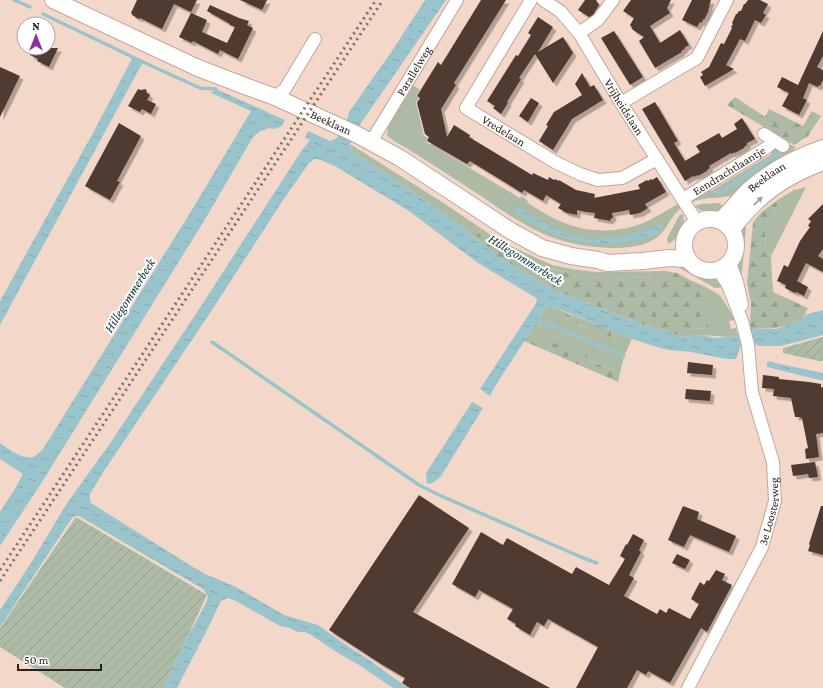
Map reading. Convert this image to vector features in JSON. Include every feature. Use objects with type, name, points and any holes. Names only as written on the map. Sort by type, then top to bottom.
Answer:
[{"type":"main road","name":"Beeklaan","points":[[53,0],[198,68],[276,96],[371,142],[400,158],[511,231],[542,248],[571,256],[608,263],[669,258],[688,259]]},
{"type":"main road","name":"Beeklaan","points":[[726,225],[750,189],[766,176],[787,163],[823,148]]},
{"type":"main road","name":"Beeklaan","points":[[726,225],[748,210],[768,191],[781,182],[796,173],[823,162]]},
{"type":"main road","points":[[708,219],[726,225],[736,238],[737,248],[734,258],[724,266],[710,272],[701,270],[693,265],[688,259],[684,250],[684,240],[692,226],[697,222],[708,219]]},
{"type":"main road","name":"Beeklaan","points":[[598,260],[667,249],[684,240]]},
{"type":"street","name":"Parallelweg","points":[[371,142],[457,0]]},
{"type":"street","name":"Vredelaan","points":[[531,0],[466,108],[555,162],[580,174],[598,180],[622,178],[657,159]]},
{"type":"street","name":"Vrijheidslaan","points":[[543,0],[560,11],[579,33],[621,103],[697,222]]},
{"type":"street","points":[[579,33],[598,20],[613,0]]},
{"type":"street","points":[[621,103],[697,58],[727,0]]},
{"type":"street","points":[[276,96],[286,89],[315,39]]},
{"type":"street","name":"Eendrachtlaantje","points":[[682,199],[766,148],[774,140]]},
{"type":"street","name":"3e Loosterweg","points":[[688,688],[762,547],[775,501],[774,462],[752,392],[747,339],[742,321],[728,285],[724,266]]},
{"type":"green space","points":[[413,85],[420,90],[416,96],[419,98],[416,103],[424,136],[428,138],[426,142],[520,198],[521,196],[527,200],[528,203],[558,220],[572,226],[592,230],[613,230],[623,229],[643,223],[678,204],[681,208],[673,216],[661,234],[656,238],[642,245],[632,247],[612,248],[585,246],[552,237],[529,227],[387,136],[388,127]]},
{"type":"green space","points":[[735,97],[765,117],[769,109],[803,126],[812,111],[821,116],[808,136],[794,145],[727,105]]},
{"type":"green space","points":[[785,143],[796,147],[790,154],[729,197],[696,200],[692,202],[692,200],[708,188],[711,191],[772,154],[770,151]]},
{"type":"green space","points":[[350,144],[482,229],[475,237],[422,198],[353,152]]},
{"type":"green space","points":[[806,187],[771,256],[766,253],[765,224],[784,196],[794,190]]},
{"type":"green space","points":[[784,196],[765,224],[766,253],[771,256],[773,292],[808,308],[802,320],[767,329],[754,328],[751,334],[751,304],[747,283],[753,223],[755,219],[763,212]]},
{"type":"green space","points":[[719,203],[726,209],[710,213],[702,211],[695,206],[701,204]]},
{"type":"green space","points":[[683,214],[684,223],[681,232],[676,239],[668,244],[667,238],[680,215]]},
{"type":"green space","points":[[744,224],[746,228],[741,275],[737,265],[741,248],[740,231]]},
{"type":"green space","points":[[482,229],[524,258],[553,269],[581,276],[611,279],[661,276],[667,271],[677,273],[706,287],[706,312],[709,328],[687,329],[683,337],[642,324],[553,290],[500,258],[475,237]]},
{"type":"green space","points":[[504,243],[552,265],[571,269],[595,272],[667,271],[661,276],[611,279],[581,276],[553,269],[524,258]]},
{"type":"green space","points":[[684,264],[698,273],[715,279],[723,286],[715,288],[674,266]]},
{"type":"green space","points":[[706,287],[721,297],[736,320],[729,321],[731,329],[736,328],[738,336],[730,337],[701,335],[683,337],[687,329],[709,328],[706,312]]},
{"type":"green space","points":[[549,306],[567,313],[566,319],[610,338],[613,331],[632,339],[624,356],[620,373],[588,360],[541,336],[541,327],[538,320]]},
{"type":"green space","points":[[567,313],[613,331],[610,338],[566,319]]},
{"type":"green space","points":[[538,320],[541,328],[541,336],[557,344],[568,340],[573,351],[586,346],[588,360],[620,373],[618,382],[524,341]]},
{"type":"green space","points":[[823,337],[823,361],[783,353],[783,348]]},
{"type":"green space","points":[[76,517],[207,595],[163,688],[65,688],[0,647],[0,628]]},
{"type":"water","points":[[425,0],[446,0],[361,123],[350,144],[353,152],[422,198],[475,237],[500,258],[553,290],[642,324],[683,337],[701,335],[715,338],[738,336],[740,338],[751,335],[754,328],[776,329],[802,320],[805,315],[823,310],[823,335],[781,346],[758,346],[752,342],[741,345],[736,359],[727,359],[691,352],[669,350],[654,346],[632,339],[549,306],[546,308],[490,396],[480,389],[535,305],[537,301],[536,298],[478,263],[409,211],[335,166],[315,159],[309,163],[283,200],[212,310],[104,471],[90,494],[90,499],[91,503],[205,574],[236,587],[284,615],[318,625],[408,688],[393,688],[311,635],[305,632],[297,632],[290,628],[280,626],[228,598],[221,601],[177,688],[163,688],[208,597],[203,589],[79,516],[72,518],[0,627],[0,610],[31,563],[67,503],[109,445],[310,140],[305,137],[308,131],[330,141],[337,138],[349,112],[392,51]]},
{"type":"water","points":[[133,57],[143,62],[0,325],[0,301]]},
{"type":"water","points":[[216,89],[285,120],[282,126],[275,129],[269,128],[260,131],[253,137],[204,221],[42,482],[0,546],[0,512],[23,474],[0,459],[0,443],[15,453],[25,457],[33,457],[43,449],[190,213],[251,111],[211,93]]},
{"type":"water","points":[[515,205],[550,226],[569,234],[591,239],[623,237],[662,224],[663,225],[653,236],[621,243],[606,244],[577,241],[557,236],[528,221],[514,210],[513,207]]},
{"type":"water","points":[[770,361],[823,373],[823,380],[767,367],[767,363]]},
{"type":"water","points":[[472,402],[483,408],[441,476],[433,483],[427,484],[426,473]]},
{"type":"building","points":[[137,0],[197,0],[191,12],[174,4],[162,29],[132,15],[131,13]]},
{"type":"building","points":[[240,0],[267,0],[262,10]]},
{"type":"building","points":[[481,0],[506,0],[454,83],[456,85],[441,109],[447,137],[454,125],[470,135],[469,137],[532,175],[533,173],[548,180],[549,177],[554,180],[559,180],[576,190],[595,194],[594,198],[640,189],[638,185],[657,177],[666,192],[645,204],[648,208],[640,213],[630,215],[629,210],[612,213],[613,218],[610,219],[611,221],[594,218],[595,213],[577,210],[577,215],[567,213],[558,208],[561,204],[546,195],[543,201],[524,190],[522,193],[470,161],[467,164],[427,141],[429,137],[425,134],[417,103],[420,98],[417,96],[438,62],[441,65]]},
{"type":"building","points":[[585,0],[596,0],[599,5],[593,15],[589,17],[578,10]]},
{"type":"building","points":[[631,0],[671,0],[667,8],[670,13],[650,26],[660,43],[680,30],[689,45],[681,51],[682,52],[655,68],[639,41],[644,37],[633,30],[630,25],[634,18],[623,11]]},
{"type":"building","points":[[692,0],[711,0],[709,10],[704,20],[703,19],[702,23],[700,22],[697,27],[682,20]]},
{"type":"building","points":[[748,0],[760,0],[768,4],[763,13],[766,15],[761,23],[755,20],[745,41],[740,39],[726,65],[734,69],[705,86],[700,77],[703,75],[701,72],[709,67],[721,43],[724,44],[732,28],[732,23],[736,14],[741,11],[744,4]]},
{"type":"building","points":[[210,5],[249,21],[247,25],[253,28],[238,59],[220,50],[218,54],[193,41],[192,43],[179,37],[191,13],[207,20],[202,32],[227,43],[235,27],[207,11]]},
{"type":"building","points":[[538,17],[553,27],[538,52],[563,37],[573,53],[553,83],[535,54],[519,78],[521,79],[501,114],[493,108],[495,106],[487,101],[516,55],[518,56],[531,35],[528,33]]},
{"type":"building","points":[[614,31],[643,77],[630,85],[601,38]]},
{"type":"building","points":[[823,31],[823,56],[817,67],[823,70],[823,80],[818,87],[809,83],[803,98],[807,100],[799,115],[782,106],[789,93],[777,87],[782,77],[798,85]]},
{"type":"building","points":[[32,56],[54,56],[49,67],[37,61],[38,59]]},
{"type":"building","points":[[0,67],[20,76],[0,117]]},
{"type":"building","points":[[582,73],[590,87],[594,85],[603,100],[572,119],[553,150],[539,141],[554,112],[582,95],[575,84]]},
{"type":"building","points":[[138,89],[146,89],[147,93],[150,95],[147,100],[156,104],[151,114],[142,109],[140,112],[128,106]]},
{"type":"building","points":[[531,98],[539,103],[528,122],[519,116]]},
{"type":"building","points":[[655,102],[678,141],[674,143],[685,161],[700,152],[696,146],[719,133],[722,138],[737,129],[734,124],[742,118],[755,139],[747,143],[744,148],[735,153],[731,153],[709,166],[710,168],[707,171],[698,176],[693,176],[685,181],[642,109]]},
{"type":"building","points":[[119,123],[141,136],[117,181],[120,182],[110,200],[85,186]]},
{"type":"building","points":[[823,204],[823,249],[818,256],[823,259],[823,272],[806,263],[797,281],[808,287],[804,296],[785,288],[786,285],[777,281],[784,265],[788,267],[800,241],[810,227],[808,226],[811,221],[808,219]]},
{"type":"building","points":[[688,362],[713,365],[712,375],[687,373]]},
{"type":"building","points":[[763,375],[779,377],[779,379],[821,384],[821,388],[823,387],[823,433],[816,434],[819,457],[806,459],[805,449],[808,448],[802,418],[795,417],[791,398],[773,396],[774,389],[762,388]]},
{"type":"building","points":[[686,389],[711,391],[710,401],[685,399]]},
{"type":"building","points":[[815,462],[818,477],[809,478],[808,474],[793,476],[791,465]]},
{"type":"building","points":[[419,495],[469,528],[413,612],[550,688],[410,688],[402,683],[405,678],[329,630]]},
{"type":"building","points":[[683,506],[699,512],[697,519],[736,536],[729,552],[690,535],[684,547],[668,540]]},
{"type":"building","points":[[821,506],[823,506],[823,555],[808,551]]},
{"type":"building","points":[[481,532],[503,545],[507,538],[572,574],[576,567],[609,585],[625,559],[620,556],[633,534],[644,540],[639,550],[641,552],[629,575],[634,578],[624,596],[657,614],[660,609],[666,613],[669,608],[690,619],[699,604],[691,599],[694,593],[700,582],[704,585],[707,580],[709,581],[716,570],[725,574],[722,580],[732,585],[707,632],[701,628],[670,683],[648,671],[646,675],[637,670],[627,688],[576,688],[598,647],[548,619],[544,626],[537,622],[530,635],[507,619],[513,609],[479,590],[475,597],[452,584]]},
{"type":"building","points":[[677,554],[690,560],[685,569],[672,563]]},
{"type":"waterway","points":[[14,0],[30,7]]},
{"type":"waterway","points":[[43,14],[200,88],[216,89]]},
{"type":"waterway","points":[[714,193],[722,192],[782,152]]},
{"type":"waterway","points":[[538,320],[624,356]]},
{"type":"waterway","points":[[212,342],[419,485],[597,563]]},
{"type":"railway","points":[[0,570],[376,0]]},
{"type":"railway","points":[[0,581],[383,0]]},
{"type":"water label","name":"Hillegommerbeek","points":[[526,259]]},
{"type":"water label","name":"Hillegommerbeek","points":[[129,295]]}]
